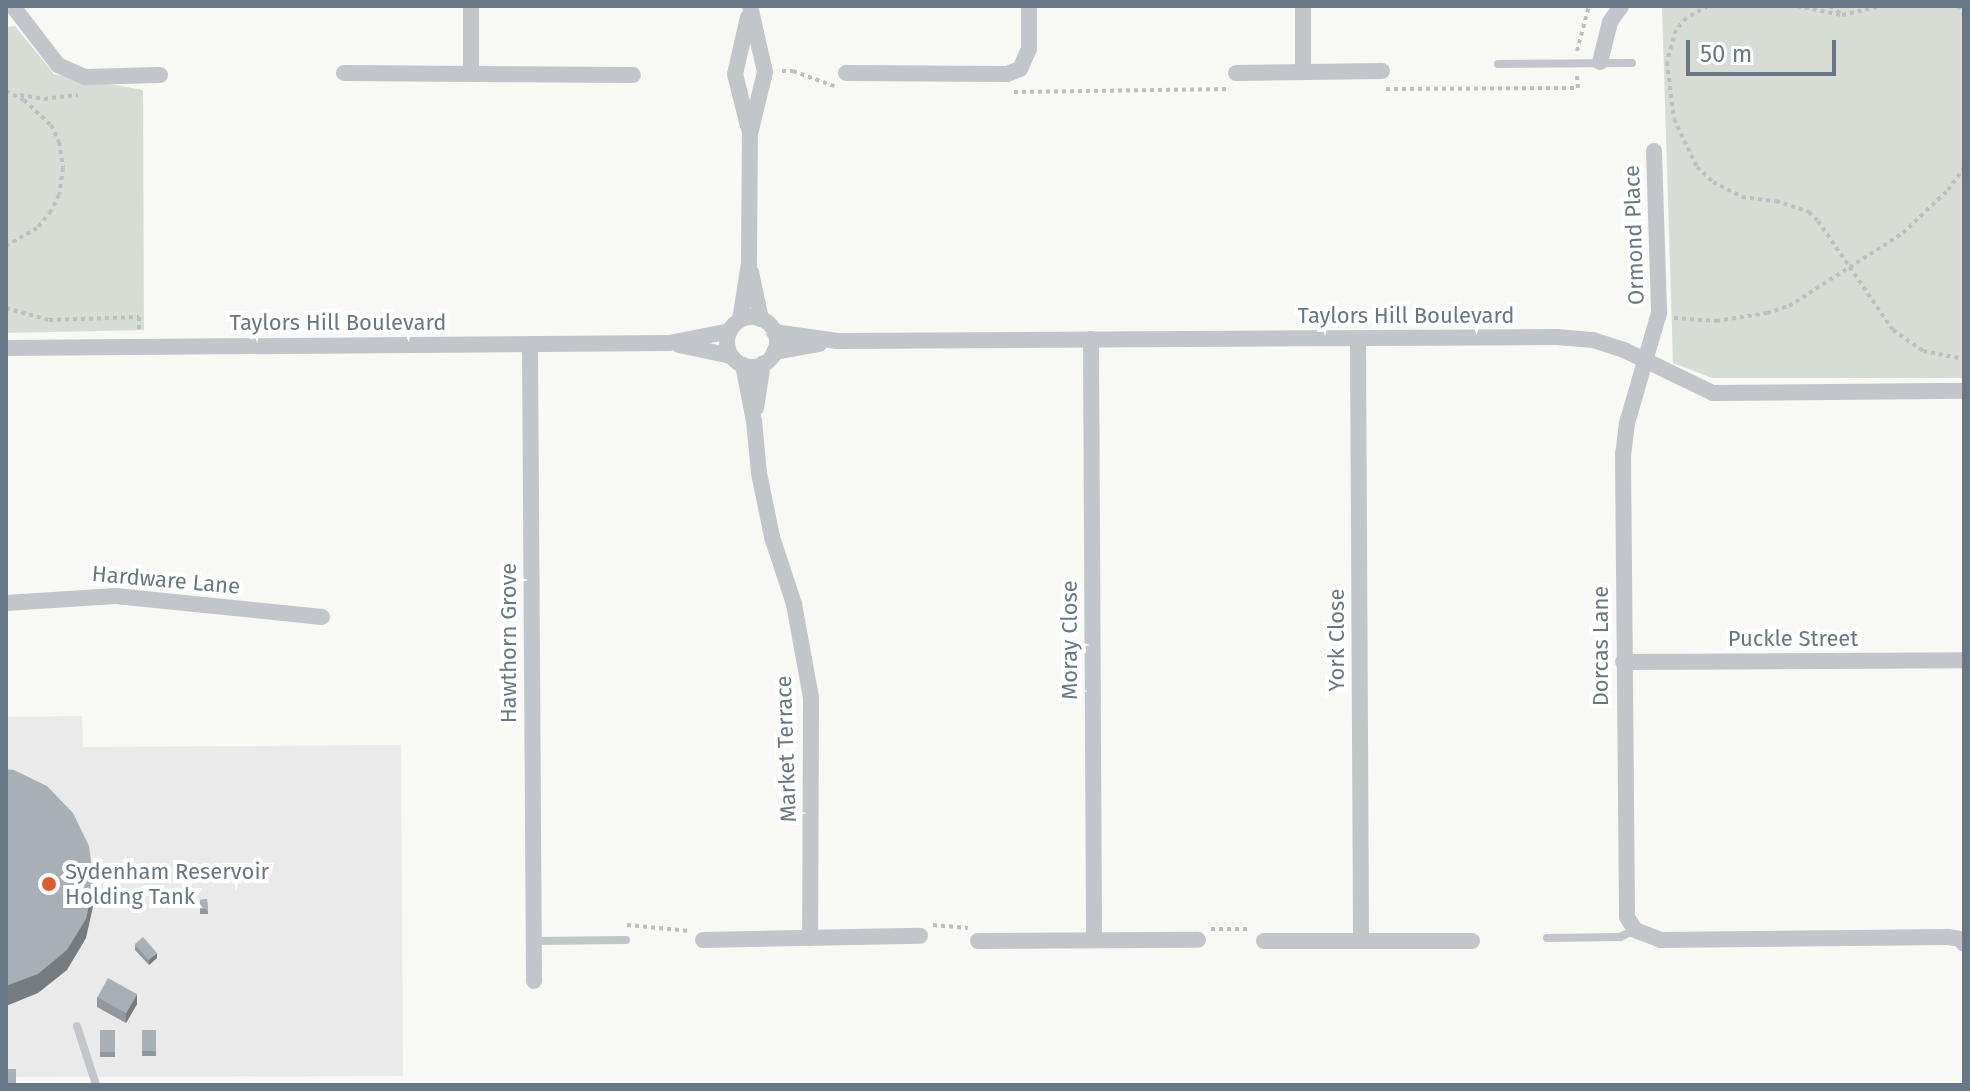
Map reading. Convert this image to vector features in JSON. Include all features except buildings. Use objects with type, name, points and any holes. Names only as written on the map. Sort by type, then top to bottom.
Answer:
[{"type":"street","points":[[471,6],[471,74]]},
{"type":"street","points":[[845,81],[1007,74],[1020,69],[1029,49],[1029,6]]},
{"type":"street","points":[[1303,6],[1303,72]]},
{"type":"street","points":[[1600,62],[1610,22],[1621,6]]},
{"type":"street","points":[[749,263],[761,319],[774,332],[768,358],[737,361],[727,343],[735,326],[749,263],[750,134],[765,72],[750,7]]},
{"type":"street","points":[[750,7],[735,74],[750,134]]},
{"type":"street","points":[[13,10],[58,65],[85,77],[160,75]]},
{"type":"street","points":[[1236,81],[1303,72],[1382,71]]},
{"type":"street","points":[[344,73],[633,75]]},
{"type":"street","name":"Ormond Place","points":[[1647,363],[1659,315],[1654,151]]},
{"type":"street","points":[[735,326],[761,319]]},
{"type":"street","name":"Taylors Hill Boulevard","points":[[6,348],[669,343],[735,326]]},
{"type":"street","name":"Taylors Hill Boulevard","points":[[774,332],[837,341],[1557,337],[1593,340],[1624,350],[1713,393],[1964,391]]},
{"type":"street","name":"Moray Close","points":[[1091,339],[1094,940]]},
{"type":"street","name":"York Close","points":[[1358,339],[1361,941]]},
{"type":"street","name":"Taylors Hill Boulevard","points":[[768,358],[837,341]]},
{"type":"street","name":"Taylors Hill Boulevard","points":[[669,343],[737,361]]},
{"type":"street","name":"Hawthorn Grove","points":[[530,344],[534,981]]},
{"type":"street","name":"Market Terrace","points":[[754,421],[768,358]]},
{"type":"street","name":"Market Terrace","points":[[737,361],[754,421],[759,473],[772,537],[794,604],[811,698],[810,938]]},
{"type":"street","name":"Dorcas Lane","points":[[1635,930],[1627,917],[1623,454],[1627,423],[1647,363]]},
{"type":"street","name":"Hardware Lane","points":[[6,603],[116,596],[322,617]]},
{"type":"street","name":"Puckle Street","points":[[1623,662],[1964,660]]},
{"type":"street","points":[[1635,930],[1661,940],[1963,941]]},
{"type":"street","points":[[978,941],[1201,935]]},
{"type":"street","points":[[703,940],[920,936]]},
{"type":"street","points":[[1264,941],[1472,941]]},
{"type":"lane","points":[[1498,64],[1632,63]]},
{"type":"lane","points":[[1547,938],[1620,937],[1635,930]]},
{"type":"lane","points":[[533,941],[626,940]]},
{"type":"lane","points":[[77,1026],[96,1085]]},
{"type":"path","points":[[1377,89],[1578,88],[1576,63],[1583,18],[1589,6]]},
{"type":"path","points":[[1708,6],[1686,18],[1669,44],[1668,93],[1685,148],[1697,167],[1727,191],[1809,212],[1851,267],[1876,308],[1910,344],[1939,357],[1964,359]]},
{"type":"path","points":[[1797,6],[1842,15],[1882,6]]},
{"type":"path","points":[[1830,6],[1842,15]]},
{"type":"path","points":[[1958,6],[1964,15]]},
{"type":"path","points":[[765,72],[793,71],[814,81],[845,81]]},
{"type":"path","points":[[1004,92],[1236,81]]},
{"type":"path","points":[[6,91],[24,100],[51,125],[59,142],[63,168],[59,195],[51,211],[37,228],[6,246]]},
{"type":"path","points":[[1659,315],[1716,321],[1767,313],[1812,293],[1903,233],[1948,190],[1964,168]]},
{"type":"path","points":[[6,308],[49,320],[139,317],[139,346]]},
{"type":"path","points":[[614,940],[614,925],[703,931],[703,940]]},
{"type":"path","points":[[1201,935],[1264,929],[1264,941]]},
{"type":"shaded area","points":[[1662,6],[1964,6],[1964,378],[1712,378],[1673,363]]},
{"type":"shaded area","points":[[15,26],[54,74],[143,90],[144,330],[6,333],[6,27]]},
{"type":"shaded area","points":[[82,716],[83,747],[401,745],[403,1076],[6,1077],[6,717]]},
{"type":"place","name":"Sydenham Reservoir Holding Tank","points":[[49,884]]}]
